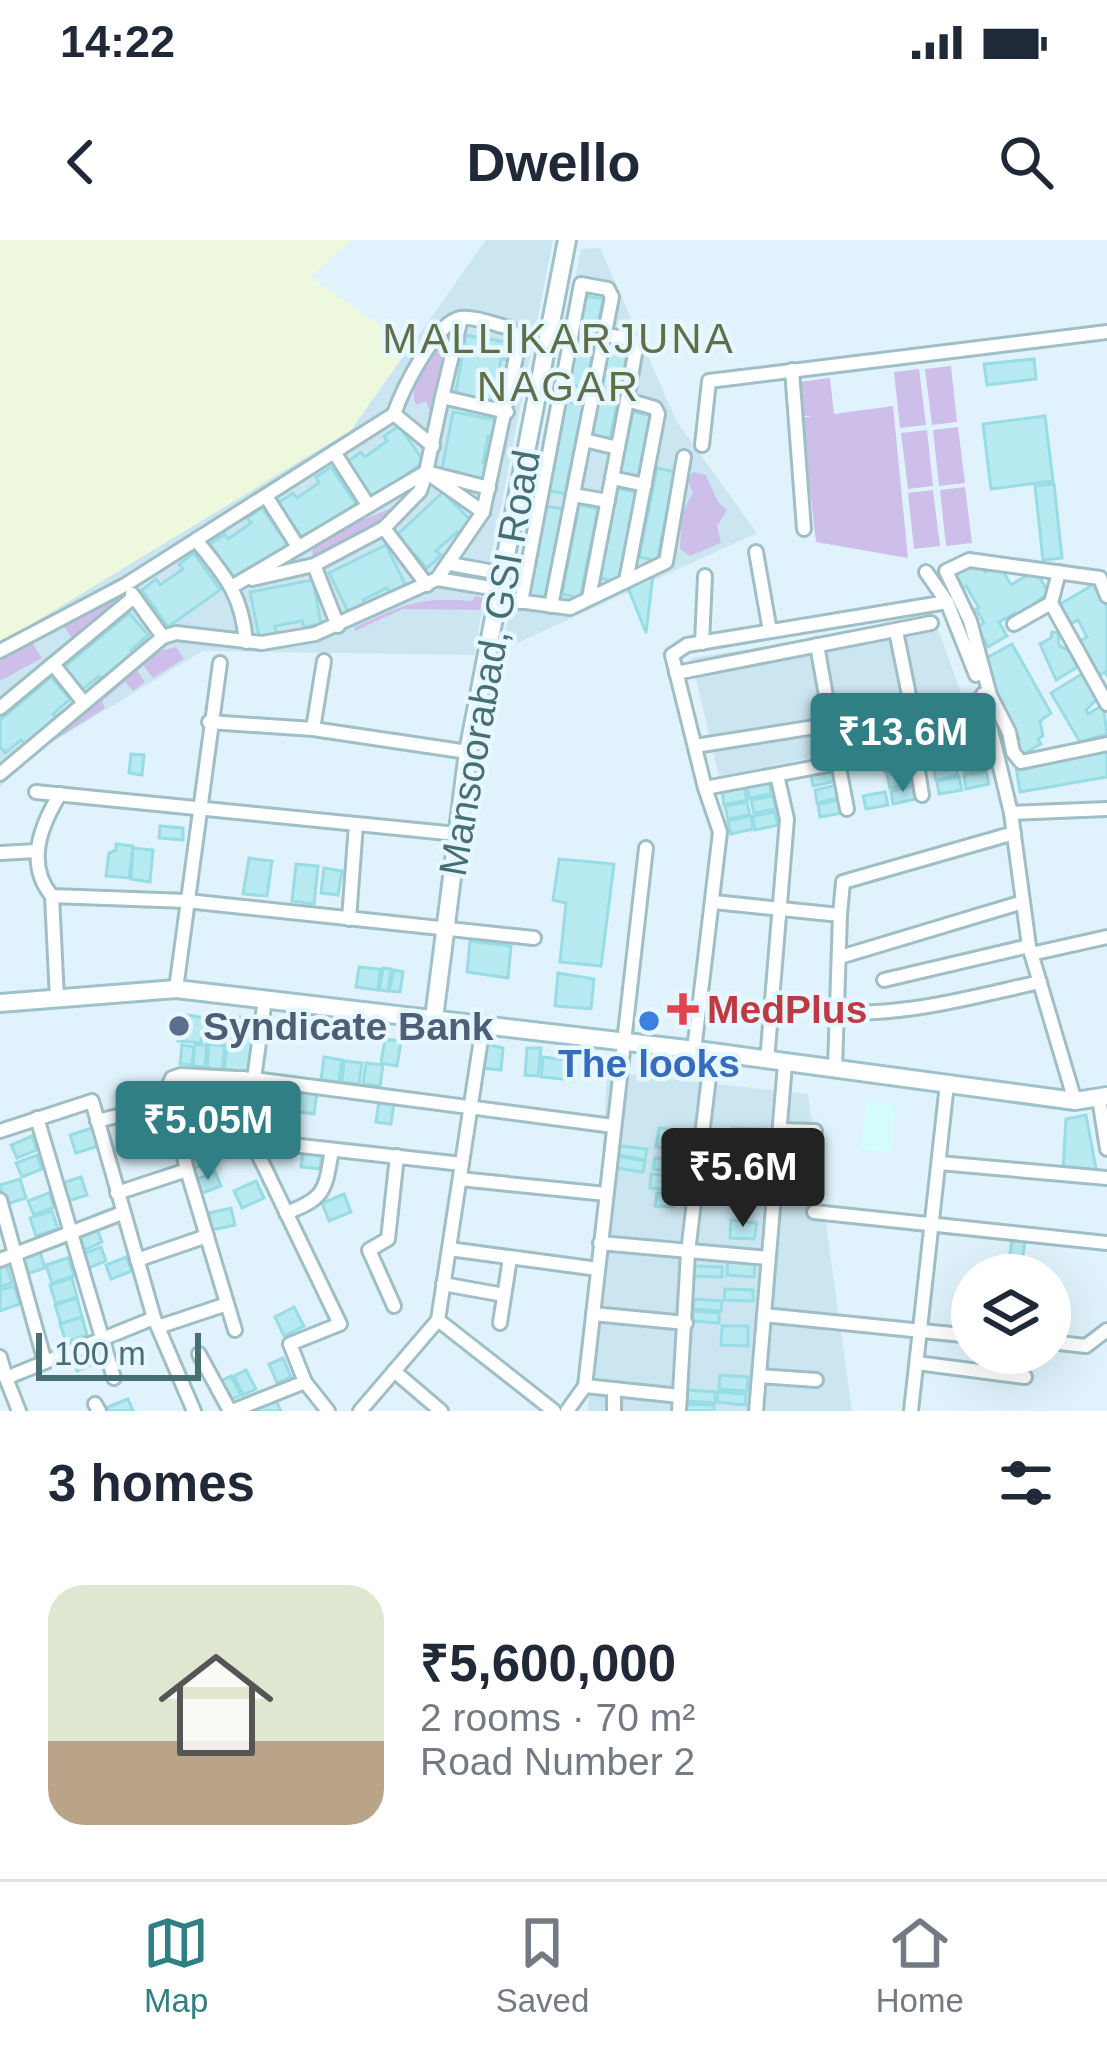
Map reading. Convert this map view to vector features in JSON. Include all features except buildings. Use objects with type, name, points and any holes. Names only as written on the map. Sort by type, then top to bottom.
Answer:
[{"type":"street","name":"Mansoorabad, GSI Road","points":[[434,1018],[468,752],[567,240]]},
{"type":"street","points":[[521,602],[581,284],[608,289],[612,297],[551,606]]},
{"type":"street","points":[[235,584],[314,565],[384,528],[420,491],[461,318]]},
{"type":"street","points":[[0,651],[125,584],[394,414],[404,386],[448,325],[461,318],[515,333],[519,343],[507,412],[483,512],[450,564],[432,582],[338,626],[262,643],[176,633],[163,637],[2,768]]},
{"type":"street","points":[[702,446],[709,381],[1107,332]]},
{"type":"street","points":[[589,598],[636,348],[631,339],[605,335]]},
{"type":"street","points":[[792,370],[804,530]]},
{"type":"street","points":[[561,390],[593,394]]},
{"type":"street","points":[[442,397],[507,412]]},
{"type":"street","points":[[626,581],[658,414],[655,408],[628,400]]},
{"type":"street","points":[[394,414],[433,446]]},
{"type":"street","points":[[584,440],[618,448]]},
{"type":"street","points":[[334,452],[368,505]]},
{"type":"street","points":[[450,564],[521,602],[569,608],[666,562],[684,458]]},
{"type":"street","points":[[235,584],[427,472],[489,488]]},
{"type":"street","points":[[427,472],[483,512]]},
{"type":"street","points":[[612,478],[645,484]]},
{"type":"street","points":[[266,496],[298,547]]},
{"type":"street","points":[[540,498],[608,501]]},
{"type":"street","points":[[384,528],[432,582],[498,587]]},
{"type":"street","points":[[196,540],[235,584],[246,641]]},
{"type":"street","points":[[756,552],[770,631]]},
{"type":"street","points":[[1107,596],[1100,578],[969,560],[946,571],[970,621],[990,694],[1021,762],[1107,744]]},
{"type":"street","points":[[314,565],[338,626]]},
{"type":"street","points":[[926,572],[946,602],[985,700],[1011,813],[1030,950],[1076,1100]]},
{"type":"street","points":[[1059,572],[1051,604],[1107,704]]},
{"type":"street","points":[[702,643],[705,576]]},
{"type":"street","points":[[125,584],[163,637]]},
{"type":"street","points":[[0,707],[134,597]]},
{"type":"street","points":[[679,1411],[720,832],[672,655],[677,648],[702,643],[946,602]]},
{"type":"street","points":[[1014,624],[1051,604]]},
{"type":"street","points":[[676,673],[931,623]]},
{"type":"street","points":[[896,631],[912,710]]},
{"type":"street","points":[[817,645],[831,724]]},
{"type":"street","points":[[313,730],[324,661]]},
{"type":"street","points":[[176,989],[220,663]]},
{"type":"street","points":[[52,664],[84,704]]},
{"type":"street","points":[[695,746],[985,700]]},
{"type":"street","points":[[209,722],[313,730],[468,752]]},
{"type":"street","points":[[705,788],[992,734]]},
{"type":"street","points":[[914,747],[922,795]]},
{"type":"street","points":[[838,762],[848,809]]},
{"type":"street","points":[[756,1411],[780,1130],[776,1063],[787,819],[777,775]]},
{"type":"street","points":[[36,792],[457,834]]},
{"type":"street","points":[[56,999],[52,896],[44,886],[37,851],[40,833],[60,794]]},
{"type":"street","points":[[1011,813],[1107,808]]},
{"type":"street","points":[[349,919],[356,824]]},
{"type":"street","points":[[836,1068],[842,882],[1014,833]]},
{"type":"street","points":[[582,1398],[646,848]]},
{"type":"street","points":[[0,853],[37,851]]},
{"type":"street","points":[[52,896],[187,901],[534,938]]},
{"type":"street","points":[[714,902],[840,915]]},
{"type":"street","points":[[840,957],[1023,902]]},
{"type":"street","points":[[884,980],[1107,937]]},
{"type":"street","points":[[837,1012],[878,1014],[924,1008],[1040,982]]},
{"type":"street","points":[[0,1003],[176,989],[1076,1100],[1103,1097],[1107,1150]]},
{"type":"street","points":[[266,999],[237,1120],[256,1141],[340,1324],[290,1344],[305,1382],[328,1411]]},
{"type":"street","points":[[360,1411],[438,1320],[483,1025]]},
{"type":"street","points":[[235,1330],[187,1170],[168,1088],[172,1078],[249,1079],[613,1126]]},
{"type":"street","points":[[911,1411],[947,1084]]},
{"type":"street","points":[[0,1131],[92,1101],[156,1323],[194,1411]]},
{"type":"street","points":[[97,1121],[171,1103]]},
{"type":"street","points":[[37,1118],[113,1378]]},
{"type":"street","points":[[780,1130],[815,1131]]},
{"type":"street","points":[[256,1141],[397,1156],[461,1172],[606,1195]]},
{"type":"street","points":[[286,1214],[314,1202],[326,1189],[332,1150]]},
{"type":"street","points":[[394,1306],[369,1250],[388,1239],[397,1156]]},
{"type":"street","points":[[939,1162],[1107,1178]]},
{"type":"street","points":[[117,1193],[187,1170]]},
{"type":"street","points":[[775,1193],[810,1193]]},
{"type":"street","points":[[0,1200],[45,1362]]},
{"type":"street","points":[[814,1212],[1107,1244]]},
{"type":"street","points":[[0,1261],[122,1213]]},
{"type":"street","points":[[136,1260],[207,1236]]},
{"type":"street","points":[[601,1243],[768,1258]]},
{"type":"street","points":[[448,1249],[598,1269]]},
{"type":"street","points":[[500,1323],[510,1258]]},
{"type":"street","points":[[443,1284],[504,1294]]},
{"type":"street","points":[[6,1378],[101,1340],[227,1304]]},
{"type":"street","points":[[593,1314],[686,1323]]},
{"type":"street","points":[[764,1315],[951,1334]]},
{"type":"street","points":[[438,1320],[554,1411]]},
{"type":"street","points":[[1071,1344],[1086,1346],[1107,1330]]},
{"type":"street","points":[[199,1354],[238,1410],[305,1382]]},
{"type":"street","points":[[0,1357],[19,1411]]},
{"type":"street","points":[[916,1363],[1025,1377]]},
{"type":"street","points":[[394,1371],[441,1411]]},
{"type":"street","points":[[759,1376],[816,1381]]},
{"type":"street","points":[[567,1411],[582,1398],[614,1389],[680,1396]]},
{"type":"street","points":[[614,1389],[614,1411]]},
{"type":"shaded area","points":[[0,240],[351,240],[310,277],[410,346],[351,430],[0,643]]},
{"type":"shaded area","points":[[486,240],[553,240],[490,562],[475,561],[468,592],[485,597],[474,655],[203,651],[36,752],[0,787],[0,643],[351,430]]},
{"type":"shaded area","points":[[600,248],[677,422],[757,533],[502,650],[581,249]]},
{"type":"shaded area","points":[[454,336],[443,405],[429,410],[426,401],[416,405],[418,376]]},
{"type":"shaded area","points":[[951,366],[957,422],[932,425],[925,369]]},
{"type":"shaded area","points":[[919,369],[926,425],[900,428],[894,372]]},
{"type":"shaded area","points":[[830,378],[834,414],[893,406],[908,558],[816,542],[802,418],[812,416],[802,416],[799,382]]},
{"type":"shaded area","points":[[958,427],[965,483],[939,486],[933,430]]},
{"type":"shaded area","points":[[927,430],[933,486],[908,489],[901,433]]},
{"type":"shaded area","points":[[693,472],[706,475],[718,502],[727,510],[717,526],[721,543],[690,556],[680,549],[682,513],[693,493],[688,480]]},
{"type":"shaded area","points":[[965,487],[972,543],[946,546],[940,490]]},
{"type":"shaded area","points":[[933,490],[940,546],[914,549],[908,493]]},
{"type":"shaded area","points":[[392,508],[395,517],[321,557],[312,557],[313,548]]},
{"type":"shaded area","points":[[119,593],[122,596],[72,638],[62,624]]},
{"type":"shaded area","points":[[475,596],[483,598],[480,610],[403,609],[355,631],[355,627],[411,604],[472,601]]},
{"type":"shaded area","points":[[935,621],[973,726],[719,776],[691,658]]},
{"type":"shaded area","points":[[32,643],[42,658],[0,681],[0,661]]},
{"type":"shaded area","points":[[176,647],[184,659],[153,678],[143,665],[159,651]]},
{"type":"shaded area","points":[[136,669],[145,682],[133,691],[125,682],[102,701],[105,708],[53,741]]},
{"type":"shaded area","points":[[607,1072],[808,1094],[852,1411],[588,1411]]},
{"type":"shaded area","points":[[867,1099],[895,1106],[892,1153],[860,1148]]},
{"type":"place","name":"MedPlus","points":[[683,1009]]},
{"type":"place","name":"The looks","points":[[649,1021]]},
{"type":"place","name":"Syndicate Bank","points":[[179,1026]]},
{"type":"district","name":"MALLIKARJUNA NAGAR","points":[[559,362]]}]
